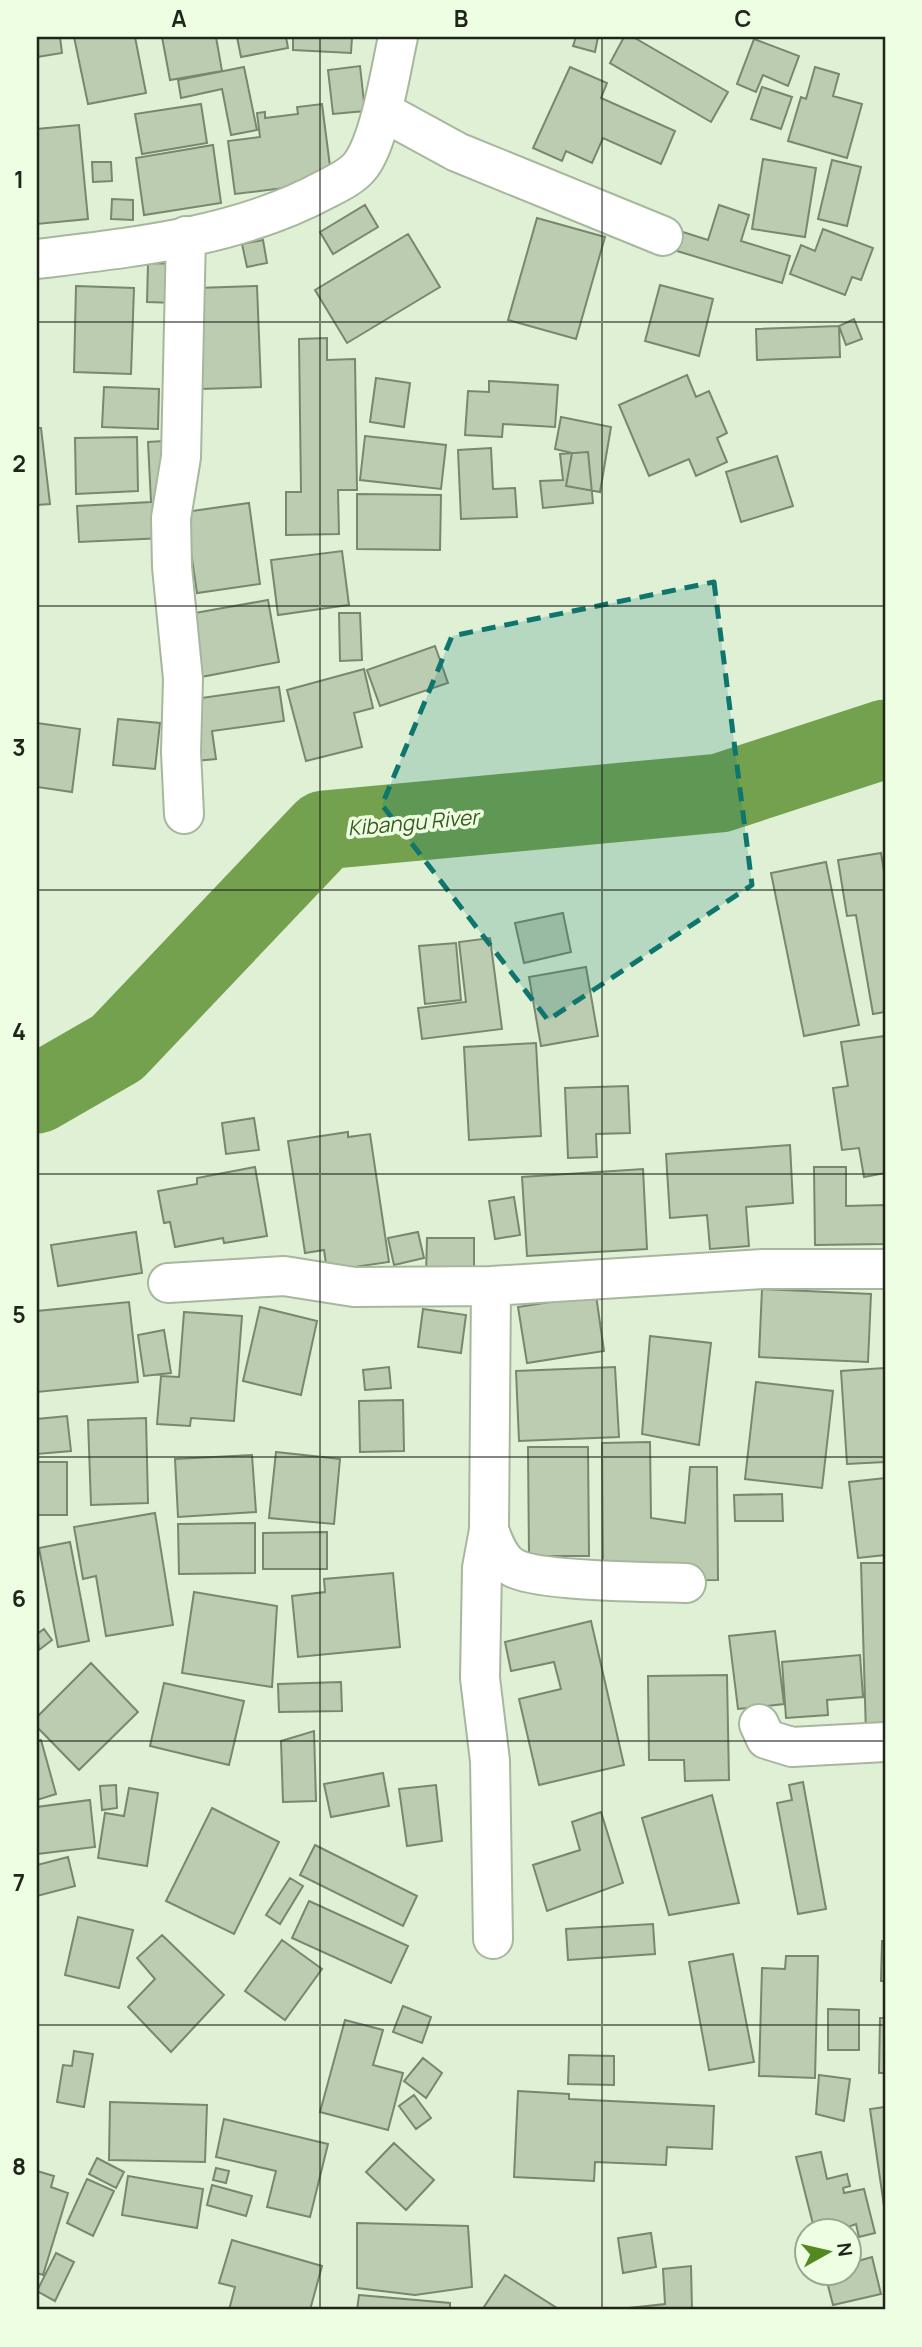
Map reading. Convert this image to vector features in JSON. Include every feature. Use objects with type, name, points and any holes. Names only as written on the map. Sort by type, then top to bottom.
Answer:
[{"type":"street","points":[[37,258],[222,230],[289,209],[344,179],[362,164],[382,111],[398,37]]},
{"type":"street","points":[[382,111],[457,152],[663,236]]},
{"type":"street","points":[[184,814],[181,752],[183,679],[173,567],[172,518],[181,457],[186,236]]},
{"type":"street","points":[[168,1283],[284,1276],[354,1287],[491,1286],[763,1269],[885,1269]]},
{"type":"street","points":[[491,1286],[489,1530],[482,1568],[480,1678],[490,1761],[494,1940]]},
{"type":"street","points":[[489,1530],[499,1554],[513,1567],[547,1576],[686,1583]]},
{"type":"street","points":[[759,1724],[766,1739],[792,1747],[885,1742]]},
{"type":"highlighted area","points":[[714,582],[752,885],[548,1020],[382,805],[452,636]]},
{"type":"building","points":[[37,37],[60,37],[62,53],[37,57]]},
{"type":"building","points":[[74,37],[135,37],[146,93],[88,104]]},
{"type":"building","points":[[162,37],[216,37],[222,71],[170,80]]},
{"type":"building","points":[[237,37],[286,37],[288,48],[241,57]]},
{"type":"building","points":[[293,37],[352,37],[351,53],[293,50]]},
{"type":"building","points":[[576,37],[598,37],[595,52],[573,46]]},
{"type":"building","points":[[624,37],[633,37],[728,92],[711,122],[610,63]]},
{"type":"building","points":[[754,39],[799,56],[788,86],[763,75],[756,92],[737,84]]},
{"type":"building","points":[[360,66],[365,111],[333,114],[328,70]]},
{"type":"building","points":[[244,67],[257,130],[231,135],[222,89],[181,98],[178,80]]},
{"type":"building","points":[[570,67],[607,83],[601,98],[675,131],[661,164],[603,138],[592,163],[566,151],[562,161],[533,148]]},
{"type":"building","points":[[815,67],[839,74],[833,96],[862,104],[847,158],[788,141],[801,97],[806,99]]},
{"type":"building","points":[[762,87],[792,97],[781,129],[751,119]]},
{"type":"building","points":[[201,104],[207,143],[142,154],[135,114]]},
{"type":"building","points":[[322,104],[332,182],[235,194],[228,141],[260,137],[257,113],[265,112],[265,118],[298,114],[297,107]]},
{"type":"building","points":[[79,125],[88,219],[37,224],[37,129]]},
{"type":"building","points":[[213,145],[221,203],[144,215],[136,158]]},
{"type":"building","points":[[763,159],[816,168],[805,237],[752,229]]},
{"type":"building","points":[[832,160],[861,167],[847,226],[818,219]]},
{"type":"building","points":[[92,162],[111,162],[112,181],[93,182]]},
{"type":"building","points":[[112,199],[133,200],[133,220],[111,219]]},
{"type":"building","points":[[365,205],[378,227],[333,254],[320,232]]},
{"type":"building","points":[[719,205],[749,215],[741,241],[790,256],[782,283],[677,251],[683,232],[708,240]]},
{"type":"building","points":[[537,218],[605,237],[576,339],[508,320]]},
{"type":"building","points":[[823,229],[873,248],[861,280],[852,277],[845,295],[790,274],[801,245],[815,251]]},
{"type":"building","points":[[408,234],[440,287],[347,343],[315,290]]},
{"type":"building","points":[[263,240],[267,263],[247,267],[242,244]]},
{"type":"building","points":[[148,263],[177,264],[176,303],[147,302]]},
{"type":"building","points":[[660,285],[713,299],[699,356],[645,341]]},
{"type":"building","points":[[76,286],[134,288],[131,374],[74,372]]},
{"type":"building","points":[[257,286],[261,387],[200,389],[197,288]]},
{"type":"building","points":[[854,319],[862,339],[846,345],[839,326]]},
{"type":"building","points":[[839,326],[840,357],[757,360],[756,329]]},
{"type":"building","points":[[327,338],[327,360],[355,359],[357,490],[338,490],[339,534],[286,535],[286,492],[301,492],[299,339]]},
{"type":"building","points":[[687,375],[696,397],[709,391],[727,433],[717,438],[727,462],[696,476],[689,459],[649,476],[619,405]]},
{"type":"building","points":[[376,378],[410,383],[404,427],[370,422]]},
{"type":"building","points":[[489,381],[558,385],[555,427],[503,424],[502,437],[465,435],[468,391],[489,392]]},
{"type":"building","points":[[104,387],[159,389],[158,429],[102,427]]},
{"type":"building","points":[[561,417],[611,427],[600,492],[566,486],[572,453],[555,449]]},
{"type":"building","points":[[37,428],[41,428],[50,504],[37,505]]},
{"type":"building","points":[[365,436],[446,445],[441,489],[360,480]]},
{"type":"building","points":[[137,437],[138,491],[76,494],[75,438]]},
{"type":"building","points":[[180,440],[185,537],[79,542],[77,506],[151,502],[148,442]]},
{"type":"building","points":[[491,448],[493,489],[515,488],[517,517],[461,519],[458,450]]},
{"type":"building","points":[[588,452],[593,503],[543,508],[540,481],[563,480],[560,454]]},
{"type":"building","points":[[777,456],[793,506],[741,522],[726,472]]},
{"type":"building","points":[[357,494],[441,495],[440,550],[357,549]]},
{"type":"building","points":[[249,503],[260,584],[197,593],[185,512]]},
{"type":"building","points":[[342,551],[349,605],[278,615],[271,560]]},
{"type":"building","points":[[268,600],[279,662],[201,677],[189,614]]},
{"type":"building","points":[[339,613],[360,613],[362,660],[340,661]]},
{"type":"building","points":[[435,646],[448,683],[380,706],[367,670]]},
{"type":"building","points":[[364,669],[373,708],[354,713],[362,747],[306,761],[287,690]]},
{"type":"building","points":[[279,687],[284,721],[212,731],[216,759],[195,761],[187,700]]},
{"type":"building","points":[[118,719],[160,723],[155,769],[113,765]]},
{"type":"building","points":[[37,723],[80,729],[72,792],[37,787]]},
{"type":"building","points":[[881,853],[885,878],[885,1012],[873,1014],[856,915],[847,916],[838,860]]},
{"type":"building","points":[[826,862],[859,1025],[804,1036],[771,873]]},
{"type":"building","points":[[563,913],[571,952],[524,963],[515,923]]},
{"type":"building","points":[[490,938],[502,1029],[422,1039],[418,1008],[466,1002],[459,942]]},
{"type":"building","points":[[456,943],[461,1000],[425,1004],[419,946]]},
{"type":"building","points":[[586,967],[598,1036],[541,1046],[529,977]]},
{"type":"building","points":[[885,1036],[885,1173],[864,1177],[859,1148],[842,1150],[833,1088],[848,1086],[841,1042]]},
{"type":"building","points":[[536,1043],[541,1136],[469,1140],[464,1047]]},
{"type":"building","points":[[628,1086],[630,1133],[596,1134],[597,1157],[568,1158],[565,1088]]},
{"type":"building","points":[[254,1118],[259,1150],[226,1154],[222,1123]]},
{"type":"building","points":[[348,1132],[348,1137],[370,1134],[389,1262],[327,1271],[324,1250],[305,1253],[288,1141]]},
{"type":"building","points":[[790,1145],[793,1203],[746,1207],[749,1246],[710,1249],[707,1215],[670,1218],[666,1154]]},
{"type":"building","points":[[255,1167],[267,1236],[224,1243],[223,1238],[175,1247],[170,1222],[164,1223],[158,1191],[197,1184],[197,1178]]},
{"type":"building","points":[[814,1167],[846,1167],[846,1206],[885,1205],[885,1244],[815,1245]]},
{"type":"building","points":[[643,1169],[647,1249],[527,1256],[522,1177]]},
{"type":"building","points":[[514,1197],[520,1235],[495,1239],[489,1201]]},
{"type":"building","points":[[136,1232],[142,1273],[58,1286],[51,1245]]},
{"type":"building","points":[[418,1232],[424,1258],[394,1265],[388,1238]]},
{"type":"building","points":[[427,1238],[474,1238],[474,1274],[426,1274]]},
{"type":"building","points":[[762,1289],[871,1294],[868,1362],[759,1357]]},
{"type":"building","points":[[596,1295],[604,1351],[527,1363],[518,1307]]},
{"type":"building","points":[[129,1302],[138,1382],[37,1392],[37,1311]]},
{"type":"building","points":[[260,1307],[317,1321],[301,1395],[243,1381]]},
{"type":"building","points":[[423,1309],[466,1315],[461,1353],[418,1347]]},
{"type":"building","points":[[184,1312],[242,1316],[234,1421],[191,1418],[190,1426],[157,1424],[161,1376],[179,1377]]},
{"type":"building","points":[[164,1330],[171,1373],[144,1376],[138,1335]]},
{"type":"building","points":[[650,1336],[711,1343],[699,1445],[642,1434]]},
{"type":"building","points":[[389,1367],[391,1388],[365,1390],[363,1370]]},
{"type":"building","points":[[615,1367],[619,1437],[519,1441],[516,1371]]},
{"type":"building","points":[[884,1368],[885,1462],[847,1464],[841,1371]]},
{"type":"building","points":[[756,1382],[833,1391],[822,1488],[745,1479]]},
{"type":"building","points":[[403,1400],[404,1451],[360,1452],[359,1401]]},
{"type":"building","points":[[67,1416],[71,1451],[37,1454],[37,1419]]},
{"type":"building","points":[[146,1418],[148,1503],[91,1505],[88,1420]]},
{"type":"building","points":[[650,1442],[651,1518],[685,1523],[690,1467],[717,1467],[718,1580],[603,1581],[602,1443]]},
{"type":"building","points":[[528,1447],[588,1447],[589,1556],[529,1556]]},
{"type":"building","points":[[276,1452],[340,1459],[334,1524],[269,1518]]},
{"type":"building","points":[[252,1455],[256,1512],[178,1517],[175,1459]]},
{"type":"building","points":[[37,1462],[67,1462],[67,1515],[37,1515]]},
{"type":"building","points":[[885,1478],[885,1555],[858,1558],[849,1482]]},
{"type":"building","points":[[782,1494],[783,1521],[735,1521],[734,1495]]},
{"type":"building","points":[[155,1513],[173,1625],[106,1636],[96,1576],[83,1579],[74,1527]]},
{"type":"building","points":[[255,1523],[255,1573],[179,1574],[178,1524]]},
{"type":"building","points":[[327,1532],[327,1569],[263,1569],[263,1533]]},
{"type":"building","points":[[70,1542],[89,1641],[58,1647],[39,1548]]},
{"type":"building","points":[[861,1563],[885,1563],[885,1733],[866,1734]]},
{"type":"building","points":[[393,1573],[400,1647],[298,1657],[292,1596],[325,1592],[324,1579]]},
{"type":"building","points":[[194,1592],[277,1606],[272,1687],[182,1673]]},
{"type":"building","points":[[591,1621],[624,1765],[539,1785],[519,1699],[561,1689],[554,1662],[511,1671],[505,1642]]},
{"type":"building","points":[[44,1629],[52,1640],[39,1650],[37,1634]]},
{"type":"building","points":[[775,1631],[784,1704],[738,1709],[729,1636]]},
{"type":"building","points":[[860,1655],[863,1697],[827,1700],[828,1715],[786,1718],[782,1662]]},
{"type":"building","points":[[91,1663],[138,1712],[79,1770],[37,1727],[37,1717]]},
{"type":"building","points":[[727,1675],[729,1780],[685,1781],[684,1760],[649,1760],[648,1676]]},
{"type":"building","points":[[341,1682],[342,1711],[279,1712],[278,1684]]},
{"type":"building","points":[[164,1683],[244,1701],[229,1765],[150,1746]]},
{"type":"building","points":[[314,1731],[316,1801],[283,1802],[281,1741]]},
{"type":"building","points":[[41,1740],[56,1794],[37,1800],[37,1741]]},
{"type":"building","points":[[383,1773],[389,1806],[331,1817],[324,1784]]},
{"type":"building","points":[[803,1782],[826,1909],[798,1914],[777,1803],[792,1800],[789,1785]]},
{"type":"building","points":[[116,1785],[117,1808],[102,1810],[100,1786]]},
{"type":"building","points":[[436,1785],[442,1841],[407,1846],[399,1789]]},
{"type":"building","points":[[129,1788],[158,1793],[147,1866],[98,1858],[105,1813],[124,1816]]},
{"type":"building","points":[[712,1795],[739,1903],[669,1915],[642,1818]]},
{"type":"building","points":[[90,1800],[95,1847],[37,1854],[37,1807]]},
{"type":"building","points":[[212,1808],[279,1842],[234,1934],[166,1901]]},
{"type":"building","points":[[601,1812],[623,1883],[547,1911],[533,1865],[580,1850],[572,1822]]},
{"type":"building","points":[[315,1845],[417,1896],[403,1926],[300,1875]]},
{"type":"building","points":[[68,1857],[75,1886],[37,1896],[37,1865]]},
{"type":"building","points":[[290,1878],[303,1886],[280,1924],[266,1915]]},
{"type":"building","points":[[309,1901],[408,1946],[391,1983],[292,1938]]},
{"type":"building","points":[[78,1917],[133,1930],[119,1988],[65,1975]]},
{"type":"building","points":[[653,1924],[655,1954],[568,1960],[566,1929]]},
{"type":"building","points":[[162,1935],[224,1995],[171,2052],[128,2007],[155,1979],[137,1958]]},
{"type":"building","points":[[282,1940],[322,1969],[285,2020],[245,1991]]},
{"type":"building","points":[[882,1941],[885,1941],[885,1981],[881,1981]]},
{"type":"building","points":[[733,1954],[754,2062],[709,2070],[689,1962]]},
{"type":"building","points":[[786,1956],[818,1956],[815,2078],[759,2076],[762,1968],[785,1969]]},
{"type":"building","points":[[403,2006],[431,2017],[422,2043],[393,2032]]},
{"type":"building","points":[[828,2009],[859,2010],[859,2050],[828,2050]]},
{"type":"building","points":[[880,2018],[885,2018],[885,2073],[879,2073]]},
{"type":"building","points":[[345,2020],[383,2030],[373,2065],[403,2073],[388,2130],[320,2112]]},
{"type":"building","points":[[74,2051],[93,2054],[84,2107],[57,2102],[63,2065],[72,2066]]},
{"type":"building","points":[[569,2055],[614,2056],[614,2085],[568,2084]]},
{"type":"building","points":[[423,2058],[442,2073],[426,2098],[404,2081]]},
{"type":"building","points":[[819,2075],[850,2079],[844,2121],[816,2114]]},
{"type":"building","points":[[518,2091],[569,2094],[569,2099],[714,2106],[712,2149],[667,2147],[666,2165],[595,2162],[594,2181],[514,2177]]},
{"type":"building","points":[[414,2095],[431,2118],[416,2129],[399,2106]]},
{"type":"building","points":[[110,2102],[207,2105],[205,2162],[109,2160]]},
{"type":"building","points":[[885,2107],[885,2213],[870,2109]]},
{"type":"building","points":[[224,2119],[328,2144],[310,2217],[267,2207],[276,2171],[216,2157]]},
{"type":"building","points":[[394,2143],[434,2180],[406,2210],[366,2172]]},
{"type":"building","points":[[821,2152],[827,2179],[847,2174],[850,2186],[843,2188],[844,2193],[864,2189],[875,2233],[862,2236],[862,2218],[811,2218],[796,2157]]},
{"type":"building","points":[[97,2158],[124,2172],[116,2188],[89,2174]]},
{"type":"building","points":[[216,2168],[229,2171],[226,2183],[213,2180]]},
{"type":"building","points":[[37,2171],[54,2176],[51,2187],[68,2193],[43,2275],[37,2273]]},
{"type":"building","points":[[128,2176],[203,2189],[197,2228],[122,2215]]},
{"type":"building","points":[[87,2179],[114,2191],[93,2236],[67,2223]]},
{"type":"building","points":[[212,2185],[252,2196],[246,2216],[207,2205]]},
{"type":"building","points":[[357,2223],[468,2226],[472,2287],[415,2295],[357,2288]]},
{"type":"building","points":[[651,2233],[656,2267],[623,2273],[618,2238]]},
{"type":"building","points":[[232,2240],[322,2266],[310,2310],[229,2310],[235,2287],[219,2283]]},
{"type":"building","points":[[56,2253],[74,2262],[55,2301],[37,2291]]},
{"type":"building","points":[[872,2257],[881,2294],[833,2305],[829,2288],[862,2288],[862,2260]]},
{"type":"building","points":[[691,2266],[692,2310],[610,2310],[665,2304],[663,2269]]},
{"type":"building","points":[[505,2275],[560,2310],[482,2310]]},
{"type":"building","points":[[359,2295],[450,2303],[450,2310],[357,2310]]},
{"type":"waterway","name":"Kibangu River","points":[[37,1094],[117,1048],[324,830],[720,793],[885,739]]}]
